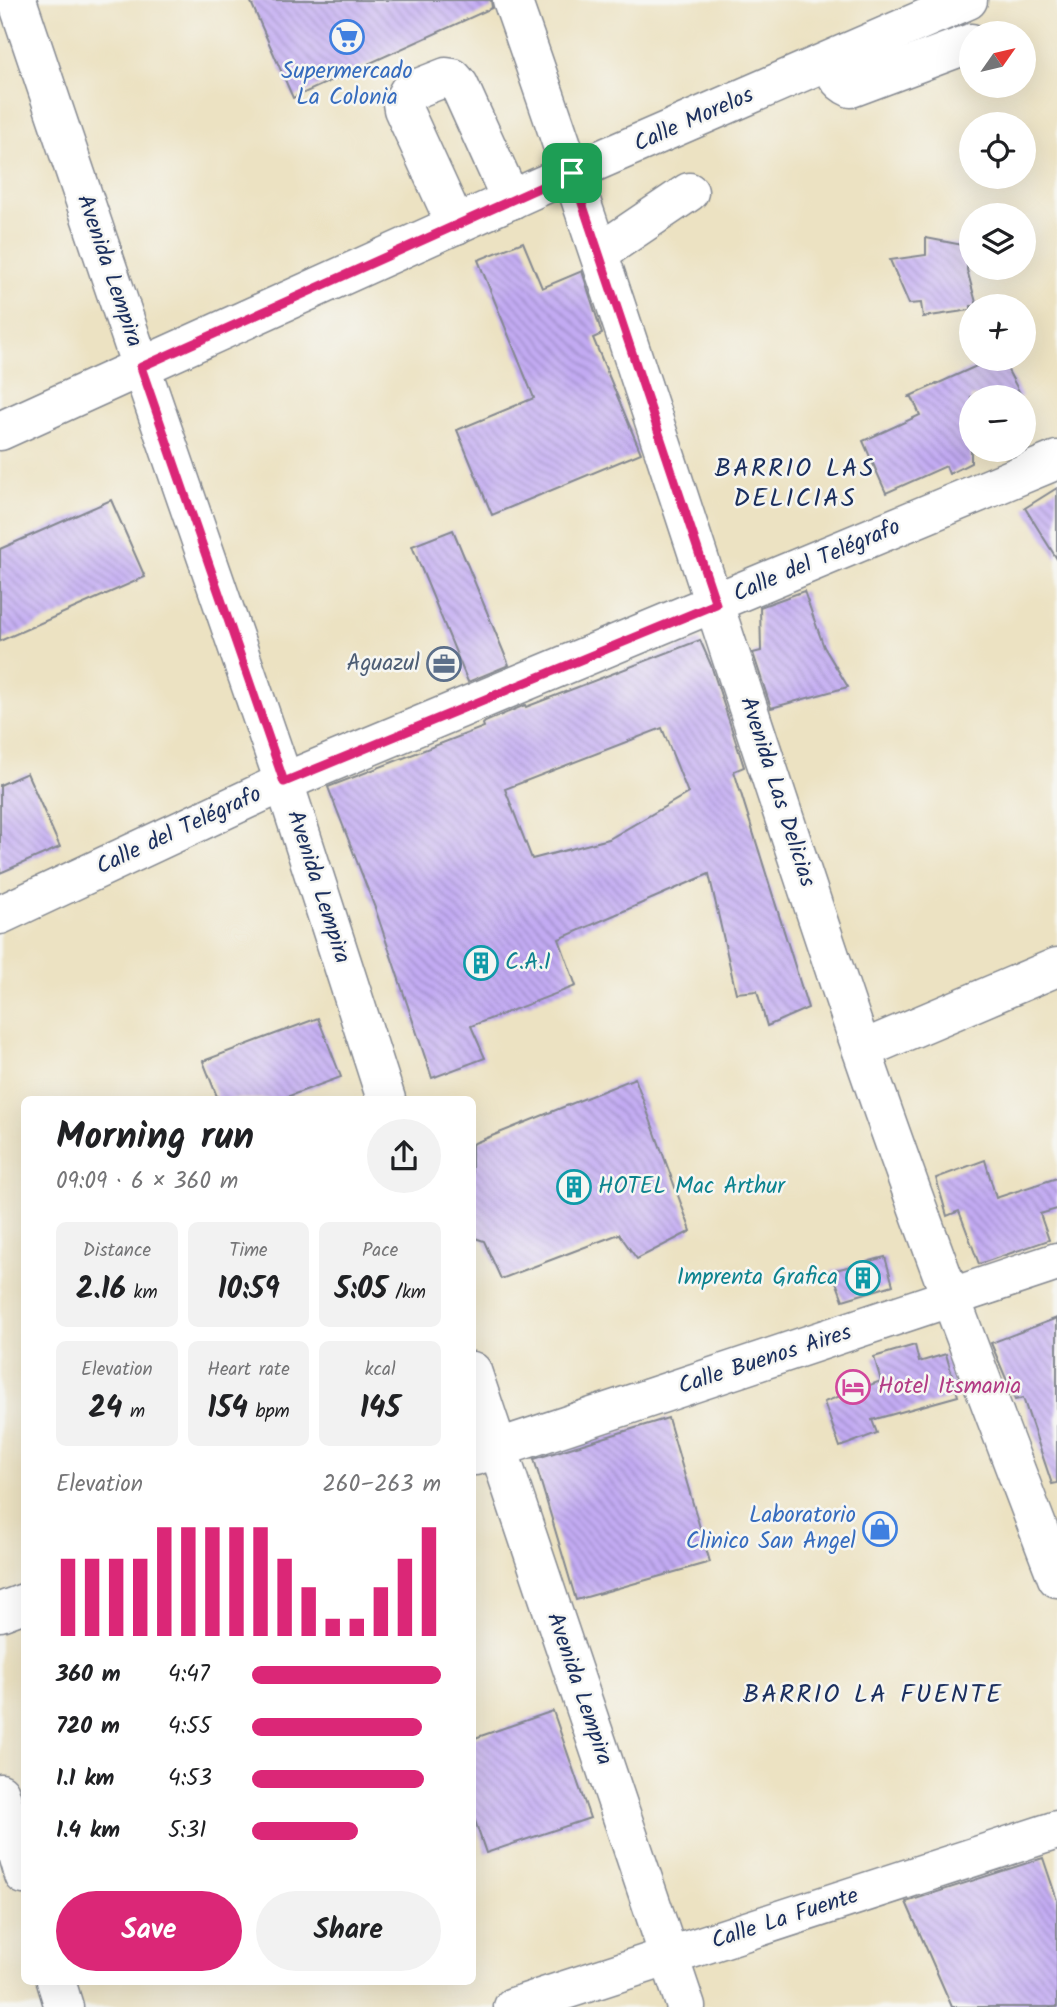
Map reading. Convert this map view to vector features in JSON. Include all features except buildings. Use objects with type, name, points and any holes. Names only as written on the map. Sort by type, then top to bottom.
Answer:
[{"type":"street","name":"Avenida Lempira","points":[[18,0],[284,782],[385,1096]]},
{"type":"street","name":"Avenida Las Delicias","points":[[512,0],[599,253],[862,1050],[950,1298],[1057,1578]]},
{"type":"street","name":"Calle Morelos","points":[[0,431],[510,200],[968,0]]},
{"type":"street","points":[[974,0],[980,21]]},
{"type":"street","points":[[832,60],[842,84],[851,88],[959,48]]},
{"type":"street","points":[[456,225],[403,109],[402,103],[408,92],[446,77],[453,78],[459,85],[510,200]]},
{"type":"street","points":[[599,253],[689,192]]},
{"type":"street","name":"Calle del Telégrafo","points":[[0,915],[284,782],[1057,460]]},
{"type":"street","points":[[862,1050],[1057,967]]},
{"type":"street","name":"Calle Buenos Aires","points":[[485,1453],[1057,1262]]},
{"type":"street","name":"Avenida Lempira","points":[[476,1396],[485,1453],[686,2007]]},
{"type":"street","points":[[0,1612],[21,1604]]},
{"type":"street","points":[[0,1793],[21,1865]]},
{"type":"street","name":"Calle La Fuente","points":[[513,2007],[1057,1830]]},
{"type":"street","points":[[57,1985],[64,2007]]},
{"type":"place","name":"Supermercado La Colonia","points":[[347,37]]},
{"type":"place","name":"Aguazul","points":[[444,664]]},
{"type":"place","name":"C.A.I","points":[[481,963]]},
{"type":"place","name":"HOTEL Mac Arthur","points":[[574,1187]]},
{"type":"place","name":"Imprenta Grafica","points":[[863,1278]]},
{"type":"place","name":"Hotel Itsmania","points":[[853,1387]]},
{"type":"place","name":"Laboratorio Clinico San Angel","points":[[880,1529]]},
{"type":"district","name":"BARRIO LAS DELICIAS","points":[[795,484]]},
{"type":"district","name":"BARRIO LA FUENTE","points":[[873,1695]]},
{"type":"route","points":[[572,173],[716,604],[284,782],[141,367],[572,173]]}]
